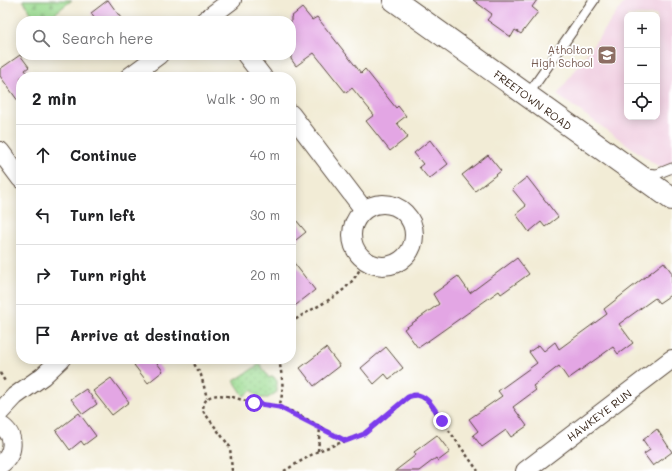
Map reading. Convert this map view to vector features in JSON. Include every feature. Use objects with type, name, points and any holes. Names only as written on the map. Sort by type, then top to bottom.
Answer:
[{"type":"street","points":[[215,16],[232,0]]},
{"type":"street","name":"FREETOWN ROAD","points":[[394,0],[672,199]]},
{"type":"street","points":[[136,72],[151,60]]},
{"type":"street","points":[[250,60],[259,72]]},
{"type":"street","points":[[296,121],[364,210]]},
{"type":"street","points":[[0,151],[16,166]]},
{"type":"street","points":[[383,204],[400,208],[408,215],[413,225],[415,235],[410,252],[402,260],[390,266],[382,267],[373,265],[364,260],[356,251],[352,240],[352,231],[356,219],[364,210],[373,205],[383,204]]},
{"type":"street","name":"HAWKEYE RUN","points":[[525,471],[672,359]]},
{"type":"street","points":[[0,412],[15,396],[43,376],[56,364]]},
{"type":"street","points":[[0,425],[9,434],[12,446],[7,460],[0,465]]},
{"type":"lane","points":[[527,96],[594,0]]},
{"type":"lane","points":[[636,173],[657,174],[672,168]]},
{"type":"path","points":[[296,319],[326,302],[342,290],[355,278],[364,260]]},
{"type":"path","points":[[194,364],[201,375],[207,398],[203,405],[203,411],[230,448],[232,471]]},
{"type":"path","points":[[279,407],[283,393],[284,380],[280,364]]},
{"type":"path","points":[[284,471],[318,451],[364,434],[408,397],[415,394],[422,396],[433,406],[454,440],[478,471]]},
{"type":"path","points":[[207,398],[219,395],[279,407],[346,441]]},
{"type":"path","points":[[318,451],[320,428]]},
{"type":"shaded area","name":"Atholton High School","points":[[626,0],[672,0],[672,176],[557,95]]},
{"type":"green space","points":[[23,0],[72,0],[51,16],[33,16]]},
{"type":"green space","points":[[260,364],[269,378],[273,376],[277,381],[277,392],[268,398],[258,398],[252,390],[244,396],[234,381]]},
{"type":"building","points":[[108,0],[119,16],[93,16],[91,13]]},
{"type":"building","points":[[473,0],[537,0],[532,7],[538,12],[521,34],[515,30],[511,37],[487,20],[492,14]]},
{"type":"building","points":[[302,8],[312,20],[317,17],[361,73],[365,69],[396,108],[398,106],[406,116],[397,123],[408,137],[390,151],[366,121],[374,115],[352,88],[346,93],[314,53],[296,66],[292,60],[296,60],[296,16],[292,16]]},
{"type":"building","points":[[16,58],[16,60],[24,60],[29,67],[25,70],[26,72],[16,72],[16,98],[0,76],[0,69]]},
{"type":"building","points":[[430,140],[448,164],[429,179],[419,167],[423,164],[414,153]]},
{"type":"building","points":[[488,155],[501,171],[475,191],[462,175]]},
{"type":"building","points":[[527,177],[558,217],[545,227],[541,222],[529,232],[516,214],[526,206],[512,189]]},
{"type":"building","points":[[296,220],[306,232],[296,240]]},
{"type":"building","points":[[517,258],[529,274],[501,294],[499,291],[418,348],[404,329],[439,304],[433,294],[458,276],[470,293]]},
{"type":"building","points":[[664,262],[672,273],[672,294],[659,303],[655,298],[619,324],[633,343],[618,354],[613,347],[568,379],[559,366],[533,386],[536,390],[513,407],[527,426],[511,437],[506,430],[482,447],[473,435],[478,431],[469,419],[502,396],[498,391],[537,363],[529,352],[539,345],[544,351],[555,342],[559,349],[607,314],[604,309]]},
{"type":"building","points":[[296,265],[315,290],[296,305]]},
{"type":"building","points":[[386,347],[403,368],[389,379],[385,374],[374,384],[361,368]]},
{"type":"building","points":[[326,348],[340,366],[314,386],[300,368]]},
{"type":"building","points":[[158,364],[163,371],[148,383],[134,365]]},
{"type":"building","points":[[111,378],[129,402],[112,415],[93,391]]},
{"type":"building","points":[[86,389],[97,404],[83,414],[71,399]]},
{"type":"building","points":[[79,413],[96,436],[84,445],[81,441],[70,450],[56,431]]},
{"type":"building","points":[[657,429],[672,452],[653,466],[644,454],[650,450],[643,440]]},
{"type":"building","points":[[437,435],[450,452],[438,461],[436,458],[419,471],[395,471],[416,455],[414,452]]},
{"type":"place","name":"Atholton High School","points":[[607,55]]},
{"type":"route","points":[[254,403],[279,407],[346,441],[364,434],[377,425],[408,397],[415,394],[422,396],[427,400],[433,406],[442,421]]}]
